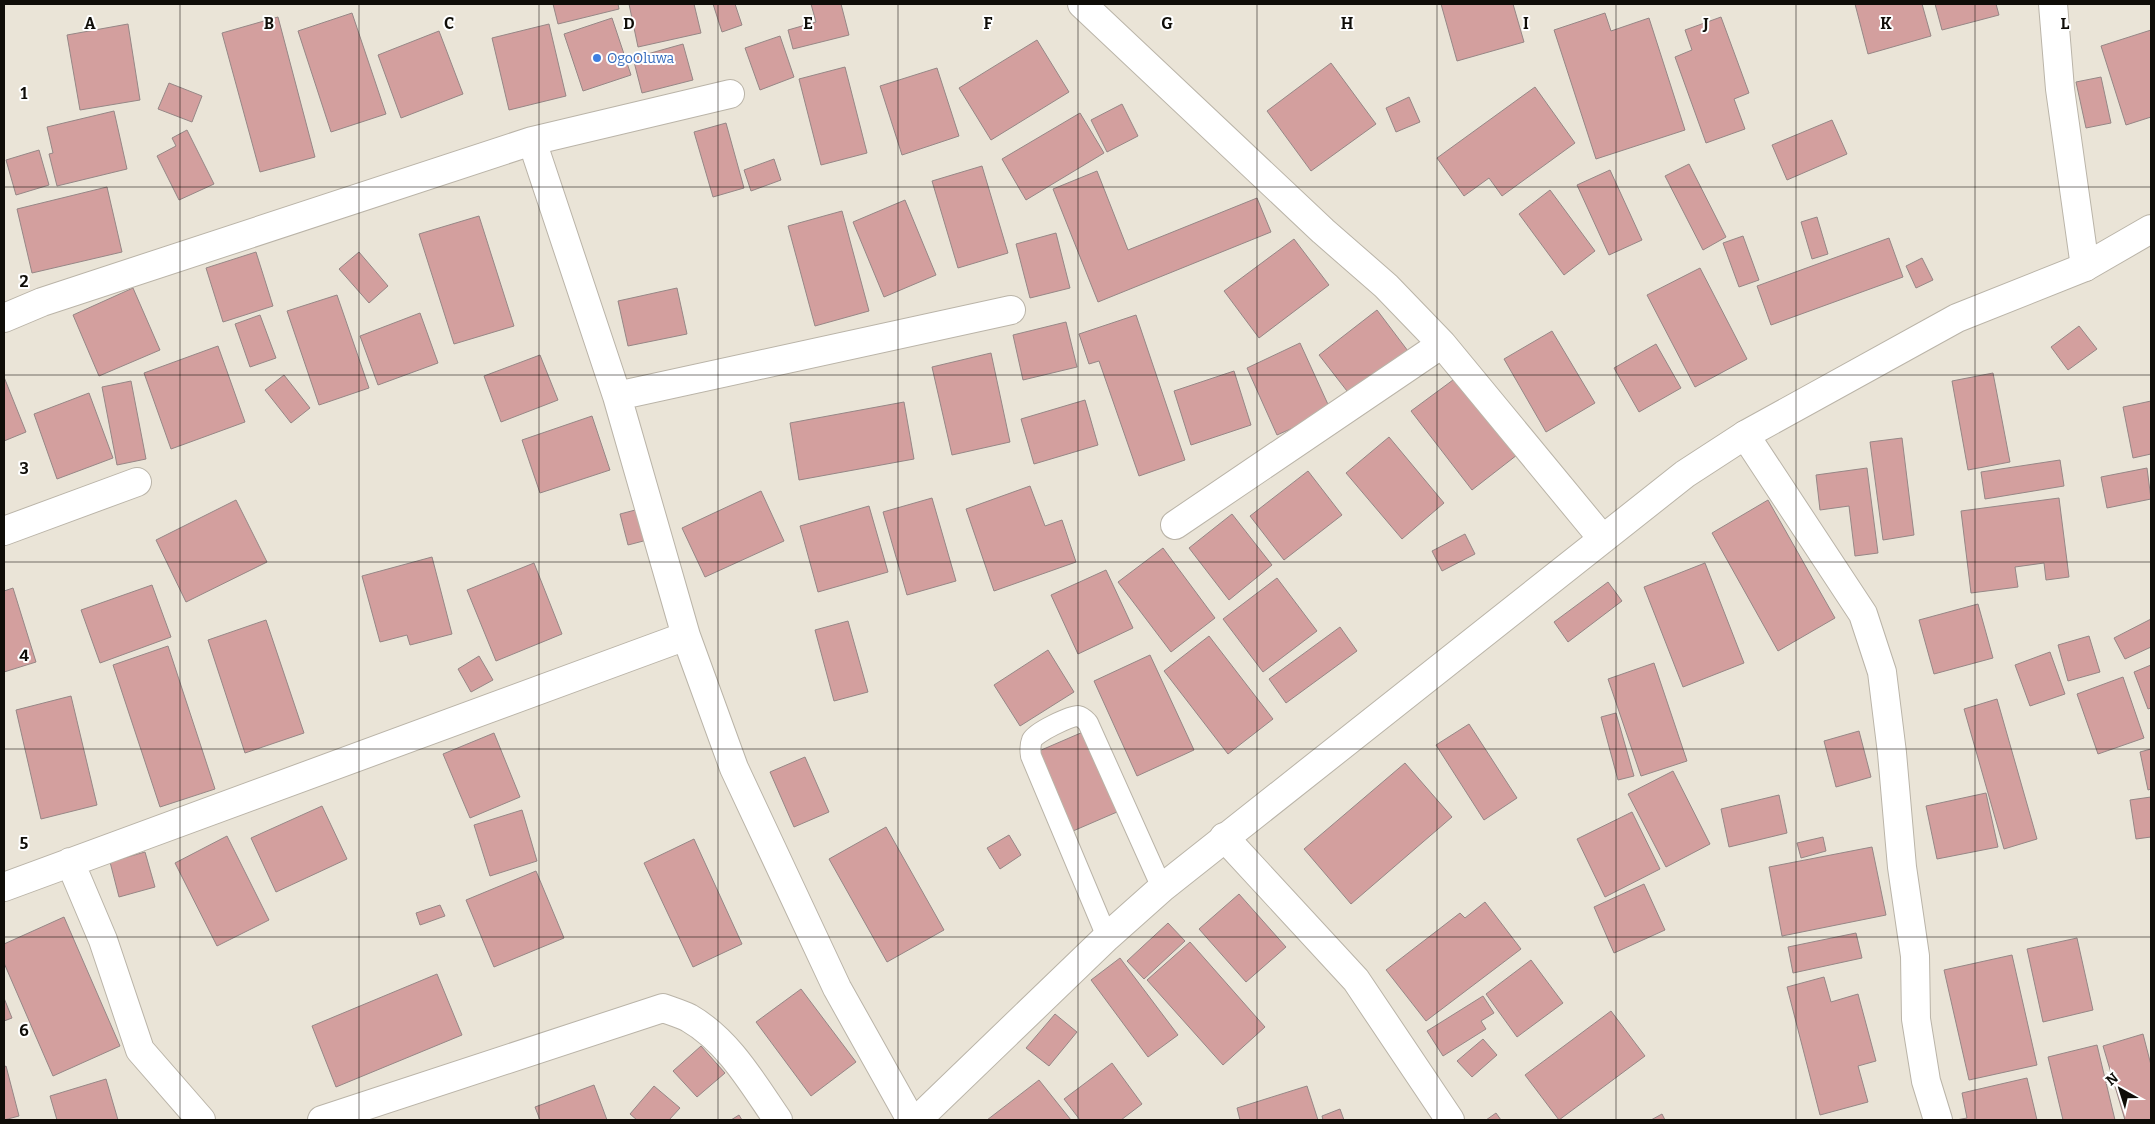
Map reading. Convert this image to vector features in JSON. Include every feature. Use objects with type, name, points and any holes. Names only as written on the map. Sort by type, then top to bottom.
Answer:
[{"type":"street","points":[[1082,4],[1323,231],[1386,286],[1442,344],[1602,538]]},
{"type":"street","points":[[2053,4],[2060,89],[2085,267]]},
{"type":"street","points":[[4,318],[42,302],[532,141],[730,94]]},
{"type":"street","points":[[532,141],[617,396],[686,636],[734,768],[837,988],[911,1120]]},
{"type":"street","points":[[917,1120],[1108,937],[1162,888],[1224,837],[1685,474],[1746,435],[1957,318],[2085,267],[2151,229]]},
{"type":"street","points":[[617,396],[1011,310]]},
{"type":"street","points":[[1175,525],[1442,344]]},
{"type":"street","points":[[1746,435],[1863,614],[1882,672],[1892,753],[1902,866],[1915,956],[1916,1019],[1926,1081],[1938,1120]]},
{"type":"street","points":[[4,531],[137,482]]},
{"type":"street","points":[[4,887],[686,636]]},
{"type":"street","points":[[1224,837],[1356,980],[1450,1120]]},
{"type":"street","points":[[70,862],[103,940],[140,1050],[201,1120]]},
{"type":"street","points":[[322,1120],[663,1008],[688,1018],[713,1036],[735,1059],[778,1120]]},
{"type":"lane","points":[[1108,937],[1031,756],[1030,747],[1033,739],[1039,732],[1076,716],[1084,718],[1088,723],[1162,888]]},
{"type":"building","points":[[553,4],[618,4],[619,9],[558,24]]},
{"type":"building","points":[[629,4],[694,4],[701,33],[638,47]]},
{"type":"building","points":[[713,4],[735,4],[742,25],[722,32]]},
{"type":"building","points":[[811,4],[841,4],[849,35],[793,49],[788,30],[816,22]]},
{"type":"building","points":[[1441,4],[1513,4],[1524,42],[1457,61]]},
{"type":"building","points":[[1855,4],[1922,4],[1931,36],[1868,54]]},
{"type":"building","points":[[1935,4],[1996,4],[1999,15],[1942,30]]},
{"type":"building","points":[[352,13],[386,114],[331,132],[298,31]]},
{"type":"building","points":[[1605,13],[1611,31],[1649,18],[1685,130],[1596,159],[1554,30]]},
{"type":"building","points":[[278,17],[315,157],[260,172],[222,33]]},
{"type":"building","points":[[1721,17],[1749,93],[1734,99],[1745,129],[1706,143],[1675,57],[1692,50],[1685,30]]},
{"type":"building","points":[[612,18],[631,75],[583,91],[564,34]]},
{"type":"building","points":[[128,24],[140,100],[80,110],[67,35]]},
{"type":"building","points":[[549,24],[566,96],[509,110],[492,38]]},
{"type":"building","points":[[2151,30],[2151,117],[2126,125],[2101,46]]},
{"type":"building","points":[[439,31],[463,94],[401,118],[378,55]]},
{"type":"building","points":[[780,36],[794,77],[760,90],[745,48]]},
{"type":"building","points":[[1037,40],[1069,92],[991,140],[959,88]]},
{"type":"building","points":[[683,44],[693,80],[642,93],[633,58]]},
{"type":"building","points":[[1331,63],[1376,124],[1311,171],[1267,111]]},
{"type":"building","points":[[845,67],[867,153],[821,165],[799,79]]},
{"type":"building","points":[[937,68],[959,136],[902,155],[880,86]]},
{"type":"building","points":[[2101,77],[2111,123],[2086,128],[2076,82]]},
{"type":"building","points":[[169,83],[202,96],[192,122],[158,109]]},
{"type":"building","points":[[1535,87],[1575,143],[1502,196],[1489,178],[1464,196],[1437,158]]},
{"type":"building","points":[[1409,97],[1420,122],[1396,132],[1386,108]]},
{"type":"building","points":[[1122,104],[1138,136],[1107,152],[1091,120]]},
{"type":"building","points":[[114,111],[127,169],[57,186],[49,154],[53,153],[47,127]]},
{"type":"building","points":[[1080,113],[1104,153],[1026,200],[1002,159]]},
{"type":"building","points":[[1832,120],[1847,154],[1787,180],[1772,145]]},
{"type":"building","points":[[726,123],[744,188],[713,197],[694,132]]},
{"type":"building","points":[[187,130],[214,184],[179,200],[157,156],[176,146],[172,138]]},
{"type":"building","points":[[39,150],[49,185],[16,195],[6,160]]},
{"type":"building","points":[[774,159],[781,180],[751,191],[744,170]]},
{"type":"building","points":[[1689,164],[1726,237],[1703,250],[1665,176]]},
{"type":"building","points":[[982,166],[1008,253],[958,268],[932,181]]},
{"type":"building","points":[[1610,170],[1642,240],[1609,255],[1577,185]]},
{"type":"building","points":[[1097,171],[1128,250],[1257,198],[1271,232],[1098,302],[1053,189]]},
{"type":"building","points":[[107,187],[122,252],[32,273],[17,209]]},
{"type":"building","points":[[1550,190],[1595,251],[1564,275],[1519,214]]},
{"type":"building","points":[[905,200],[936,275],[884,297],[853,222]]},
{"type":"building","points":[[842,211],[869,311],[815,326],[788,226]]},
{"type":"building","points":[[479,216],[514,326],[454,344],[419,234]]},
{"type":"building","points":[[1817,217],[1828,254],[1812,259],[1801,222]]},
{"type":"building","points":[[1056,233],[1070,288],[1030,298],[1016,244]]},
{"type":"building","points":[[1743,236],[1759,280],[1739,287],[1723,243]]},
{"type":"building","points":[[1889,238],[1903,277],[1771,325],[1757,286]]},
{"type":"building","points":[[1294,239],[1329,285],[1259,338],[1224,291]]},
{"type":"building","points":[[256,252],[273,306],[223,322],[206,268]]},
{"type":"building","points":[[359,252],[388,286],[369,303],[339,269]]},
{"type":"building","points":[[1922,258],[1933,280],[1916,288],[1906,266]]},
{"type":"building","points":[[1700,268],[1747,359],[1695,387],[1647,295]]},
{"type":"building","points":[[133,288],[160,350],[99,376],[73,315]]},
{"type":"building","points":[[677,288],[687,334],[628,346],[618,301]]},
{"type":"building","points":[[337,295],[369,388],[319,405],[287,311]]},
{"type":"building","points":[[1377,310],[1411,355],[1354,400],[1319,355]]},
{"type":"building","points":[[420,313],[438,363],[378,385],[360,336]]},
{"type":"building","points":[[260,315],[276,358],[250,367],[235,324]]},
{"type":"building","points":[[1136,315],[1185,460],[1139,476],[1099,361],[1089,364],[1079,334]]},
{"type":"building","points":[[1066,322],[1077,367],[1023,380],[1013,335]]},
{"type":"building","points":[[2079,326],[2097,349],[2068,370],[2051,347]]},
{"type":"building","points":[[1552,331],[1595,403],[1546,432],[1504,359]]},
{"type":"building","points":[[1300,343],[1331,411],[1277,435],[1247,368]]},
{"type":"building","points":[[1656,344],[1681,388],[1639,412],[1614,368]]},
{"type":"building","points":[[218,346],[245,422],[171,449],[144,373]]},
{"type":"building","points":[[991,353],[1010,442],[952,455],[932,367]]},
{"type":"building","points":[[540,355],[558,400],[501,422],[484,376]]},
{"type":"building","points":[[1234,371],[1251,425],[1191,445],[1174,391]]},
{"type":"building","points":[[1993,373],[2010,462],[1968,470],[1952,381]]},
{"type":"building","points":[[284,375],[310,408],[291,423],[265,390]]},
{"type":"building","points":[[4,377],[26,432],[4,441]]},
{"type":"building","points":[[1457,377],[1517,455],[1472,490],[1411,411]]},
{"type":"building","points":[[131,381],[146,459],[117,465],[102,387]]},
{"type":"building","points":[[89,393],[113,458],[57,479],[34,414]]},
{"type":"building","points":[[1085,400],[1098,445],[1034,464],[1021,419]]},
{"type":"building","points":[[2151,401],[2151,454],[2133,458],[2123,407]]},
{"type":"building","points":[[904,402],[914,459],[799,480],[790,423]]},
{"type":"building","points":[[592,416],[610,470],[540,493],[522,440]]},
{"type":"building","points":[[1389,437],[1444,503],[1402,539],[1346,473]]},
{"type":"building","points":[[1902,438],[1914,535],[1883,540],[1870,442]]},
{"type":"building","points":[[2060,460],[2064,486],[1985,499],[1981,472]]},
{"type":"building","points":[[1867,468],[1878,553],[1855,556],[1849,506],[1820,510],[1816,475]]},
{"type":"building","points":[[2147,468],[2151,499],[2107,508],[2101,477]]},
{"type":"building","points":[[1308,471],[1342,515],[1284,560],[1250,516]]},
{"type":"building","points":[[1030,486],[1045,526],[1062,520],[1076,562],[994,591],[966,509]]},
{"type":"building","points":[[761,491],[784,541],[705,577],[682,528]]},
{"type":"building","points":[[932,498],[956,581],[907,595],[883,512]]},
{"type":"building","points":[[2059,498],[2069,577],[2046,580],[2044,563],[2015,567],[2018,587],[1971,593],[1961,511]]},
{"type":"building","points":[[236,500],[267,562],[186,602],[156,540]]},
{"type":"building","points":[[1768,500],[1835,618],[1778,651],[1712,533]]},
{"type":"building","points":[[869,506],[888,572],[818,592],[800,526]]},
{"type":"building","points":[[643,508],[651,539],[628,545],[620,514]]},
{"type":"building","points":[[1232,514],[1272,565],[1229,600],[1189,548]]},
{"type":"building","points":[[1465,534],[1475,554],[1442,571],[1432,551]]},
{"type":"building","points":[[1163,548],[1215,618],[1171,652],[1118,582]]},
{"type":"building","points":[[432,557],[452,634],[410,645],[407,635],[380,642],[362,576]]},
{"type":"building","points":[[534,563],[562,634],[496,661],[467,590]]},
{"type":"building","points":[[1705,563],[1744,663],[1683,687],[1644,587]]},
{"type":"building","points":[[1106,570],[1133,628],[1078,654],[1051,595]]},
{"type":"building","points":[[1277,578],[1317,631],[1263,672],[1223,619]]},
{"type":"building","points":[[1608,582],[1622,601],[1568,642],[1554,622]]},
{"type":"building","points":[[152,585],[171,637],[100,663],[81,610]]},
{"type":"building","points":[[13,588],[36,662],[4,672],[4,591]]},
{"type":"building","points":[[1978,604],[1993,658],[1934,674],[1919,620]]},
{"type":"building","points":[[2151,619],[2151,647],[2125,659],[2114,638]]},
{"type":"building","points":[[266,620],[304,733],[245,753],[208,640]]},
{"type":"building","points":[[848,621],[868,692],[834,701],[815,630]]},
{"type":"building","points":[[1340,627],[1357,651],[1286,703],[1269,679]]},
{"type":"building","points":[[1209,636],[1273,719],[1228,754],[1164,671]]},
{"type":"building","points":[[2089,636],[2100,672],[2068,681],[2058,645]]},
{"type":"building","points":[[168,646],[215,789],[160,807],[113,665]]},
{"type":"building","points":[[1048,650],[1074,692],[1020,726],[994,685]]},
{"type":"building","points":[[2050,652],[2065,694],[2030,706],[2015,665]]},
{"type":"building","points":[[1150,655],[1194,750],[1137,776],[1094,681]]},
{"type":"building","points":[[479,656],[493,680],[471,692],[458,669]]},
{"type":"building","points":[[1654,663],[1687,761],[1641,776],[1608,679]]},
{"type":"building","points":[[2151,665],[2151,708],[2148,709],[2134,672]]},
{"type":"building","points":[[2123,677],[2144,738],[2098,754],[2077,694]]},
{"type":"building","points":[[71,696],[97,805],[41,819],[16,710]]},
{"type":"building","points":[[1997,699],[2037,839],[2004,849],[1964,709]]},
{"type":"building","points":[[1616,713],[1634,776],[1618,780],[1601,717]]},
{"type":"building","points":[[1469,724],[1517,798],[1484,820],[1436,745]]},
{"type":"building","points":[[1859,731],[1871,777],[1836,787],[1824,741]]},
{"type":"building","points":[[1083,732],[1117,812],[1073,831],[1039,751]]},
{"type":"building","points":[[494,733],[520,797],[470,818],[443,754]]},
{"type":"building","points":[[2151,749],[2151,789],[2148,790],[2140,752]]},
{"type":"building","points":[[805,757],[829,812],[794,827],[770,772]]},
{"type":"building","points":[[1405,763],[1452,817],[1351,904],[1304,849]]},
{"type":"building","points":[[1673,771],[1710,844],[1666,867],[1628,794]]},
{"type":"building","points":[[1986,793],[1998,847],[1937,859],[1926,806]]},
{"type":"building","points":[[1779,795],[1787,833],[1729,847],[1721,809]]},
{"type":"building","points":[[2151,797],[2151,837],[2136,839],[2130,800]]},
{"type":"building","points":[[322,806],[347,859],[276,892],[251,838]]},
{"type":"building","points":[[522,810],[537,861],[490,876],[474,825]]},
{"type":"building","points":[[1632,812],[1660,869],[1605,897],[1577,839]]},
{"type":"building","points":[[886,827],[944,930],[887,962],[829,859]]},
{"type":"building","points":[[1009,835],[1021,855],[1000,869],[987,848]]},
{"type":"building","points":[[227,836],[269,920],[217,946],[175,863]]},
{"type":"building","points":[[1823,837],[1826,851],[1801,858],[1797,843]]},
{"type":"building","points":[[694,839],[742,944],[693,967],[644,863]]},
{"type":"building","points":[[1872,847],[1886,915],[1782,936],[1769,867]]},
{"type":"building","points":[[145,852],[155,887],[119,897],[110,862]]},
{"type":"building","points":[[536,871],[564,938],[494,967],[466,900]]},
{"type":"building","points":[[1644,884],[1665,930],[1614,953],[1594,907]]},
{"type":"building","points":[[1239,894],[1286,947],[1246,982],[1199,929]]},
{"type":"building","points":[[1485,902],[1521,949],[1426,1021],[1386,970],[1460,913],[1465,918]]},
{"type":"building","points":[[440,905],[445,916],[420,925],[416,913]]},
{"type":"building","points":[[64,917],[120,1046],[53,1076],[4,963],[4,944]]},
{"type":"building","points":[[1168,923],[1185,941],[1144,979],[1127,961]]},
{"type":"building","points":[[1856,933],[1862,958],[1793,973],[1788,947]]},
{"type":"building","points":[[2077,938],[2093,1010],[2043,1022],[2027,949]]},
{"type":"building","points":[[1190,942],[1265,1027],[1223,1065],[1147,980]]},
{"type":"building","points":[[2012,955],[2037,1065],[1969,1080],[1944,970]]},
{"type":"building","points":[[1120,958],[1178,1035],[1148,1057],[1091,980]]},
{"type":"building","points":[[1531,960],[1563,1003],[1517,1037],[1486,994]]},
{"type":"building","points":[[437,974],[462,1035],[336,1087],[312,1026]]},
{"type":"building","points":[[1824,977],[1831,1002],[1858,994],[1876,1061],[1858,1066],[1868,1102],[1820,1115],[1787,987]]},
{"type":"building","points":[[801,989],[856,1062],[811,1096],[756,1022]]},
{"type":"building","points":[[1483,996],[1494,1013],[1481,1021],[1486,1029],[1443,1056],[1427,1031]]},
{"type":"building","points":[[4,998],[12,1018],[4,1021]]},
{"type":"building","points":[[1611,1011],[1645,1056],[1559,1120],[1525,1075]]},
{"type":"building","points":[[1055,1014],[1077,1032],[1049,1066],[1026,1048]]},
{"type":"building","points":[[2143,1034],[2151,1065],[2151,1120],[2125,1120],[2103,1046]]},
{"type":"building","points":[[1483,1039],[1497,1055],[1472,1077],[1457,1061]]},
{"type":"building","points":[[2097,1045],[2115,1120],[2063,1120],[2048,1057]]},
{"type":"building","points":[[701,1046],[725,1073],[697,1097],[673,1071]]},
{"type":"building","points":[[1112,1063],[1142,1104],[1121,1120],[1080,1120],[1064,1099]]},
{"type":"building","points":[[6,1066],[19,1116],[4,1120],[4,1067]]},
{"type":"building","points":[[2027,1078],[2037,1120],[1956,1120],[1967,1118],[1962,1093]]},
{"type":"building","points":[[106,1079],[118,1120],[57,1120],[50,1096]]},
{"type":"building","points":[[1039,1080],[1071,1120],[987,1120]]},
{"type":"building","points":[[594,1085],[607,1120],[540,1120],[535,1107]]},
{"type":"building","points":[[654,1086],[680,1108],[669,1120],[637,1120],[630,1114]]},
{"type":"building","points":[[1307,1086],[1318,1120],[1240,1120],[1237,1108]]},
{"type":"building","points":[[1340,1109],[1344,1120],[1323,1120],[1322,1116]]},
{"type":"building","points":[[1496,1113],[1501,1120],[1486,1120]]},
{"type":"building","points":[[1662,1114],[1665,1120],[1651,1120]]},
{"type":"building","points":[[739,1115],[742,1120],[731,1120]]},
{"type":"place","name":"OgoOluwa","points":[[597,58]]}]
